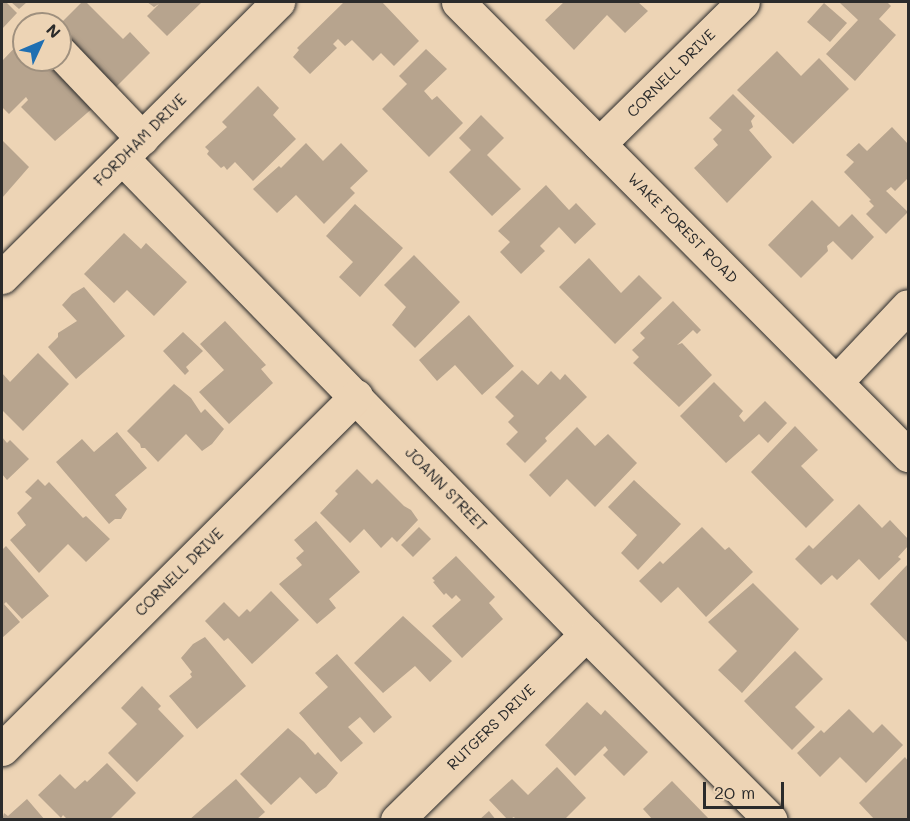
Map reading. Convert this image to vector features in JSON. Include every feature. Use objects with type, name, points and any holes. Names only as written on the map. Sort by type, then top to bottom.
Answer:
[{"type":"street","name":"FORDHAM DRIVE","points":[[2,277],[278,2]]},
{"type":"street","name":"WAKE FOREST ROAD","points":[[458,2],[909,455]]},
{"type":"street","name":"CORNELL DRIVE","points":[[599,144],[743,2]]},
{"type":"street","name":"JOANN STREET","points":[[72,68],[132,148],[356,396],[586,634],[771,819]]},
{"type":"street","points":[[837,381],[909,306]]},
{"type":"street","name":"CORNELL DRIVE","points":[[2,749],[356,396]]},
{"type":"street","name":"RUTGERS DRIVE","points":[[397,819],[586,634]]},
{"type":"building","points":[[2,2],[6,2],[16,12],[12,12],[12,18],[2,29]]},
{"type":"building","points":[[11,2],[27,2],[19,9]]},
{"type":"building","points":[[82,2],[86,2],[123,39],[130,32],[150,53],[111,92],[72,49],[72,12]]},
{"type":"building","points":[[147,2],[202,2],[167,36],[147,16],[159,4],[154,7]]},
{"type":"building","points":[[344,2],[382,2],[419,41],[394,66],[381,53],[373,61],[352,40],[345,46],[338,39],[333,44],[337,48],[310,74],[293,57],[299,50],[297,48]]},
{"type":"building","points":[[564,2],[638,2],[648,11],[625,33],[607,15],[574,50],[545,20]]},
{"type":"building","points":[[887,2],[891,6],[879,19],[896,35],[855,81],[826,54],[858,20],[840,3]]},
{"type":"building","points":[[824,3],[847,23],[830,42],[807,22]]},
{"type":"building","points":[[426,49],[447,69],[424,91],[432,100],[437,96],[463,123],[429,157],[382,109],[407,84],[399,76]]},
{"type":"building","points":[[12,51],[12,72],[62,72],[95,106],[55,141],[21,107],[28,100],[26,97],[9,114],[2,107],[2,61]]},
{"type":"building","points":[[777,51],[801,76],[819,58],[849,89],[793,144],[737,90]]},
{"type":"building","points":[[258,86],[279,108],[273,115],[296,139],[253,181],[235,162],[227,170],[224,166],[221,168],[207,154],[209,151],[205,147],[227,127],[222,122]]},
{"type":"building","points":[[733,94],[755,116],[751,121],[753,127],[749,130],[772,157],[727,203],[694,168],[718,145],[713,139],[722,130],[709,118]]},
{"type":"building","points":[[481,115],[504,138],[487,155],[521,189],[492,216],[449,172],[471,150],[459,138]]},
{"type":"building","points":[[892,127],[908,144],[908,178],[895,191],[891,187],[886,191],[908,212],[886,234],[866,214],[874,206],[869,201],[871,200],[844,172],[854,162],[846,155],[859,143],[867,151]]},
{"type":"building","points":[[2,140],[29,167],[2,198]]},
{"type":"building","points":[[306,143],[323,161],[341,143],[368,171],[350,188],[355,193],[324,224],[296,195],[277,213],[253,189],[279,166],[281,168]]},
{"type":"building","points":[[546,185],[569,210],[576,203],[596,224],[575,244],[559,227],[540,246],[545,251],[521,274],[500,252],[510,242],[498,231]]},
{"type":"building","points":[[812,200],[839,227],[852,214],[874,237],[852,260],[833,241],[827,246],[828,251],[801,278],[768,245]]},
{"type":"building","points":[[355,204],[403,248],[360,297],[339,277],[353,262],[326,236]]},
{"type":"building","points":[[124,233],[141,249],[146,243],[187,282],[154,316],[127,290],[114,303],[84,274]]},
{"type":"building","points":[[414,255],[460,302],[415,348],[392,325],[406,307],[384,285]]},
{"type":"building","points":[[589,258],[621,293],[639,275],[662,298],[615,344],[559,287]]},
{"type":"building","points":[[84,287],[125,336],[76,379],[48,347],[58,337],[58,333],[77,321],[62,305],[72,294]]},
{"type":"building","points":[[673,301],[701,330],[697,334],[693,330],[677,345],[682,343],[712,375],[679,407],[633,363],[639,357],[632,350],[645,338],[640,333]]},
{"type":"building","points":[[469,315],[514,366],[482,395],[455,365],[437,381],[419,360]]},
{"type":"building","points":[[225,321],[266,365],[261,369],[273,383],[229,424],[199,392],[224,370],[200,344]]},
{"type":"building","points":[[183,332],[203,351],[186,367],[189,371],[185,375],[163,351]]},
{"type":"building","points":[[38,353],[69,384],[23,431],[2,410],[2,373],[10,382]]},
{"type":"building","points":[[522,370],[538,385],[551,371],[560,380],[565,374],[587,397],[545,438],[547,441],[525,463],[506,444],[518,432],[508,422],[514,416],[495,397]]},
{"type":"building","points":[[714,382],[743,411],[739,416],[744,422],[765,401],[787,423],[768,443],[759,434],[726,463],[680,416]]},
{"type":"building","points":[[174,384],[191,398],[201,413],[205,409],[224,429],[212,444],[202,451],[186,434],[158,462],[145,448],[141,448],[127,431]]},
{"type":"building","points":[[795,426],[818,450],[801,466],[834,500],[806,528],[751,472]]},
{"type":"building","points":[[577,427],[595,446],[608,434],[637,463],[595,507],[567,479],[550,497],[529,475]]},
{"type":"building","points":[[117,432],[147,468],[115,495],[127,509],[121,519],[115,519],[109,524],[56,462],[82,439],[94,452]]},
{"type":"building","points":[[2,437],[7,443],[10,440],[29,459],[7,480],[2,474]]},
{"type":"building","points":[[357,469],[372,484],[377,479],[411,510],[418,520],[397,542],[392,537],[381,548],[364,529],[350,543],[320,513],[338,494],[335,491]]},
{"type":"building","points":[[38,479],[45,486],[49,482],[83,518],[86,516],[110,539],[86,562],[68,544],[39,573],[10,540],[26,525],[17,513],[32,498],[25,492]]},
{"type":"building","points":[[634,480],[681,524],[638,570],[621,553],[637,535],[608,507]]},
{"type":"building","points":[[859,504],[882,528],[890,520],[908,539],[908,546],[898,557],[901,559],[879,580],[859,559],[837,580],[832,575],[821,585],[795,559],[809,545],[813,549]]},
{"type":"building","points":[[316,521],[360,572],[329,599],[336,608],[317,624],[279,584],[302,565],[296,558],[304,551],[294,540]]},
{"type":"building","points":[[419,527],[431,539],[413,557],[401,545]]},
{"type":"building","points":[[702,527],[725,550],[729,547],[753,572],[706,617],[678,587],[661,603],[639,581],[660,561],[663,564]]},
{"type":"building","points":[[6,546],[49,596],[22,619],[6,602],[4,604],[20,622],[2,638],[2,550]]},
{"type":"building","points":[[456,556],[495,597],[489,603],[503,619],[462,658],[432,626],[461,600],[456,595],[452,599],[446,593],[444,595],[432,578]]},
{"type":"building","points":[[908,564],[908,643],[870,604]]},
{"type":"building","points":[[753,583],[799,629],[742,693],[718,670],[737,651],[708,622]]},
{"type":"building","points":[[271,591],[299,620],[252,664],[228,638],[224,641],[205,621],[224,602],[239,617],[247,609],[250,612]]},
{"type":"building","points":[[403,616],[452,661],[430,682],[415,666],[383,693],[354,663]]},
{"type":"building","points":[[205,637],[246,686],[197,729],[169,696],[192,677],[190,674],[192,672],[181,658],[193,644]]},
{"type":"building","points":[[795,651],[823,679],[795,707],[815,727],[792,750],[744,701]]},
{"type":"building","points":[[337,654],[392,717],[374,733],[360,717],[348,727],[363,743],[341,762],[299,713],[328,687],[315,673]]},
{"type":"building","points":[[142,686],[161,706],[158,709],[184,736],[137,782],[108,753],[137,724],[121,708]]},
{"type":"building","points":[[587,702],[601,715],[605,710],[648,752],[624,776],[603,755],[608,750],[605,746],[575,776],[545,745]]},
{"type":"building","points":[[849,709],[873,733],[882,724],[903,745],[866,783],[840,757],[820,777],[797,753],[821,730],[824,733]]},
{"type":"building","points":[[288,728],[315,755],[318,752],[338,773],[326,787],[316,794],[300,777],[271,805],[240,774]]},
{"type":"building","points":[[905,757],[908,761],[908,820],[875,820],[859,803]]},
{"type":"building","points":[[107,763],[136,793],[109,820],[68,820],[63,815],[61,818],[38,795],[60,774],[75,789],[85,780],[87,782]]},
{"type":"building","points":[[557,767],[586,798],[564,820],[516,820],[514,817],[508,820],[489,800],[512,779],[528,795]]},
{"type":"building","points":[[236,779],[265,812],[256,820],[189,820]]},
{"type":"building","points":[[672,781],[710,820],[653,820],[643,809]]},
{"type":"building","points":[[27,799],[45,820],[2,820],[4,813],[8,816]]},
{"type":"building","points":[[489,811],[496,820],[479,820]]}]
